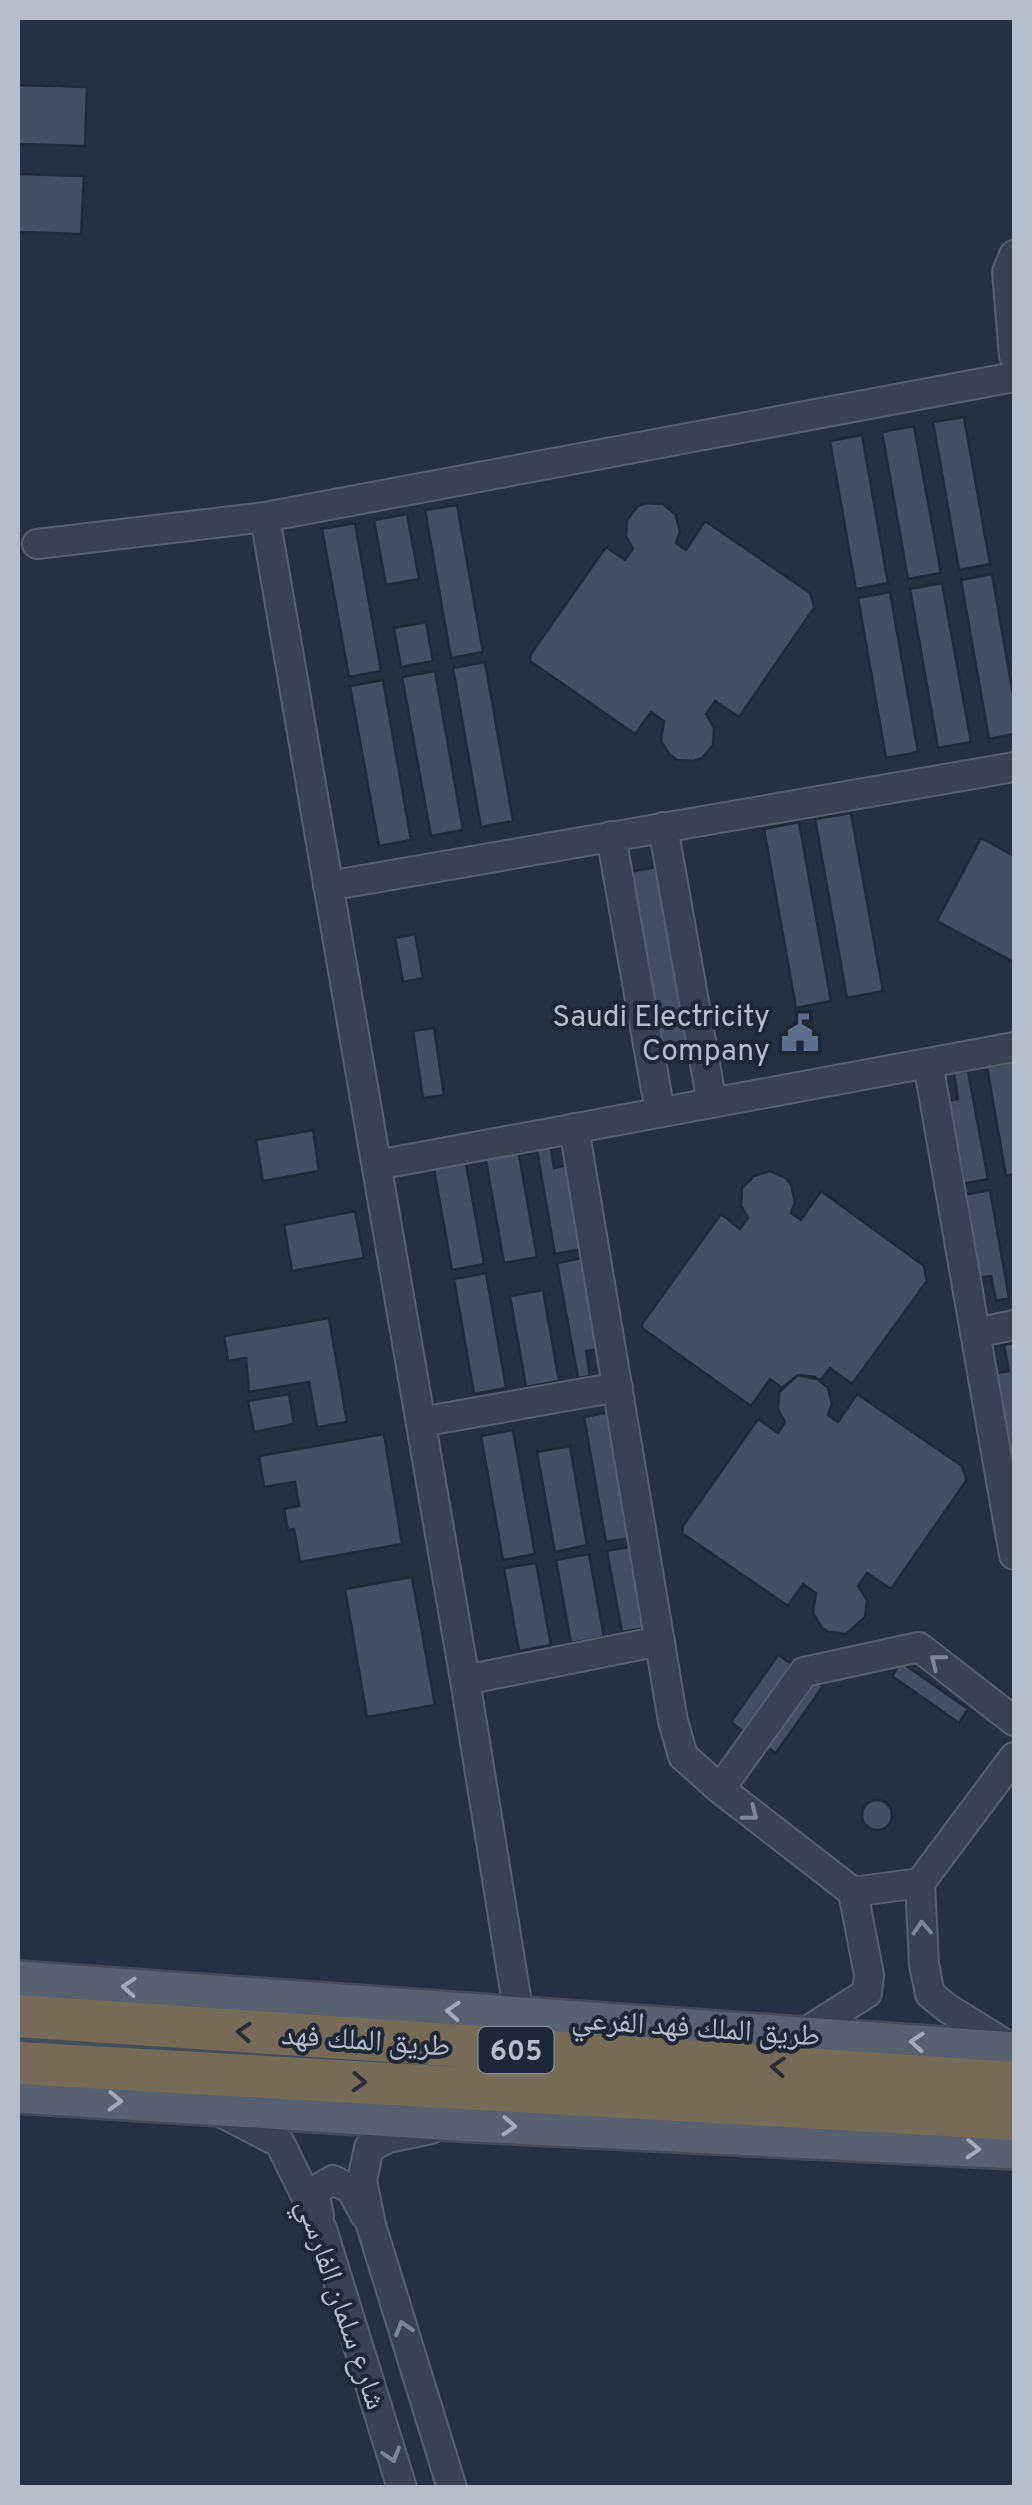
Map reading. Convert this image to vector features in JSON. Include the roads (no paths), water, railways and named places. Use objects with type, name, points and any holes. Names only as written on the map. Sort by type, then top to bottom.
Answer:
[{"type":"highway","name":"طريق الملك فهد","points":[[18,2016],[1014,2083]]},
{"type":"highway","name":"طريق الملك فهد","points":[[18,2063],[1014,2119]]},
{"type":"main road","name":"طريق الملك فهد الفرعي","points":[[18,1978],[1014,2050]]},
{"type":"main road","points":[[18,2094],[456,2123],[1014,2151]]},
{"type":"street","points":[[1014,255],[1008,272],[1014,356]]},
{"type":"street","points":[[38,544],[264,517],[1014,377]]},
{"type":"street","points":[[264,517],[465,1680],[519,2016]]},
{"type":"street","points":[[328,886],[1014,767]]},
{"type":"street","points":[[664,827],[712,1103]]},
{"type":"street","points":[[611,836],[660,1112]]},
{"type":"street","points":[[376,1165],[1014,1046]]},
{"type":"street","points":[[928,1063],[1014,1555]]},
{"type":"street","points":[[574,1128],[673,1722],[683,1756],[853,1892],[869,1975],[867,1993],[804,2033]]},
{"type":"street","points":[[976,1333],[1014,1325]]},
{"type":"street","points":[[421,1422],[618,1387]]},
{"type":"street","points":[[465,1680],[660,1641]]},
{"type":"street","points":[[720,1789],[804,1672],[919,1647],[1014,1720]]},
{"type":"street","points":[[1014,1758],[920,1883],[924,1964],[930,1994],[1014,2050]]},
{"type":"street","points":[[853,1892],[920,1883]]},
{"type":"street","name":"شارع سلمان الفارسي","points":[[208,2106],[280,2143],[322,2230],[402,2488]]},
{"type":"street","name":"شارع سلمان الفارسي","points":[[452,2488],[371,2226],[362,2180],[369,2148],[388,2138],[456,2123]]},
{"type":"street","points":[[322,2230],[314,2190],[333,2180],[352,2189],[371,2226]]},
{"type":"place","name":"Saudi Electricity Company","points":[[800,1033]]}]
